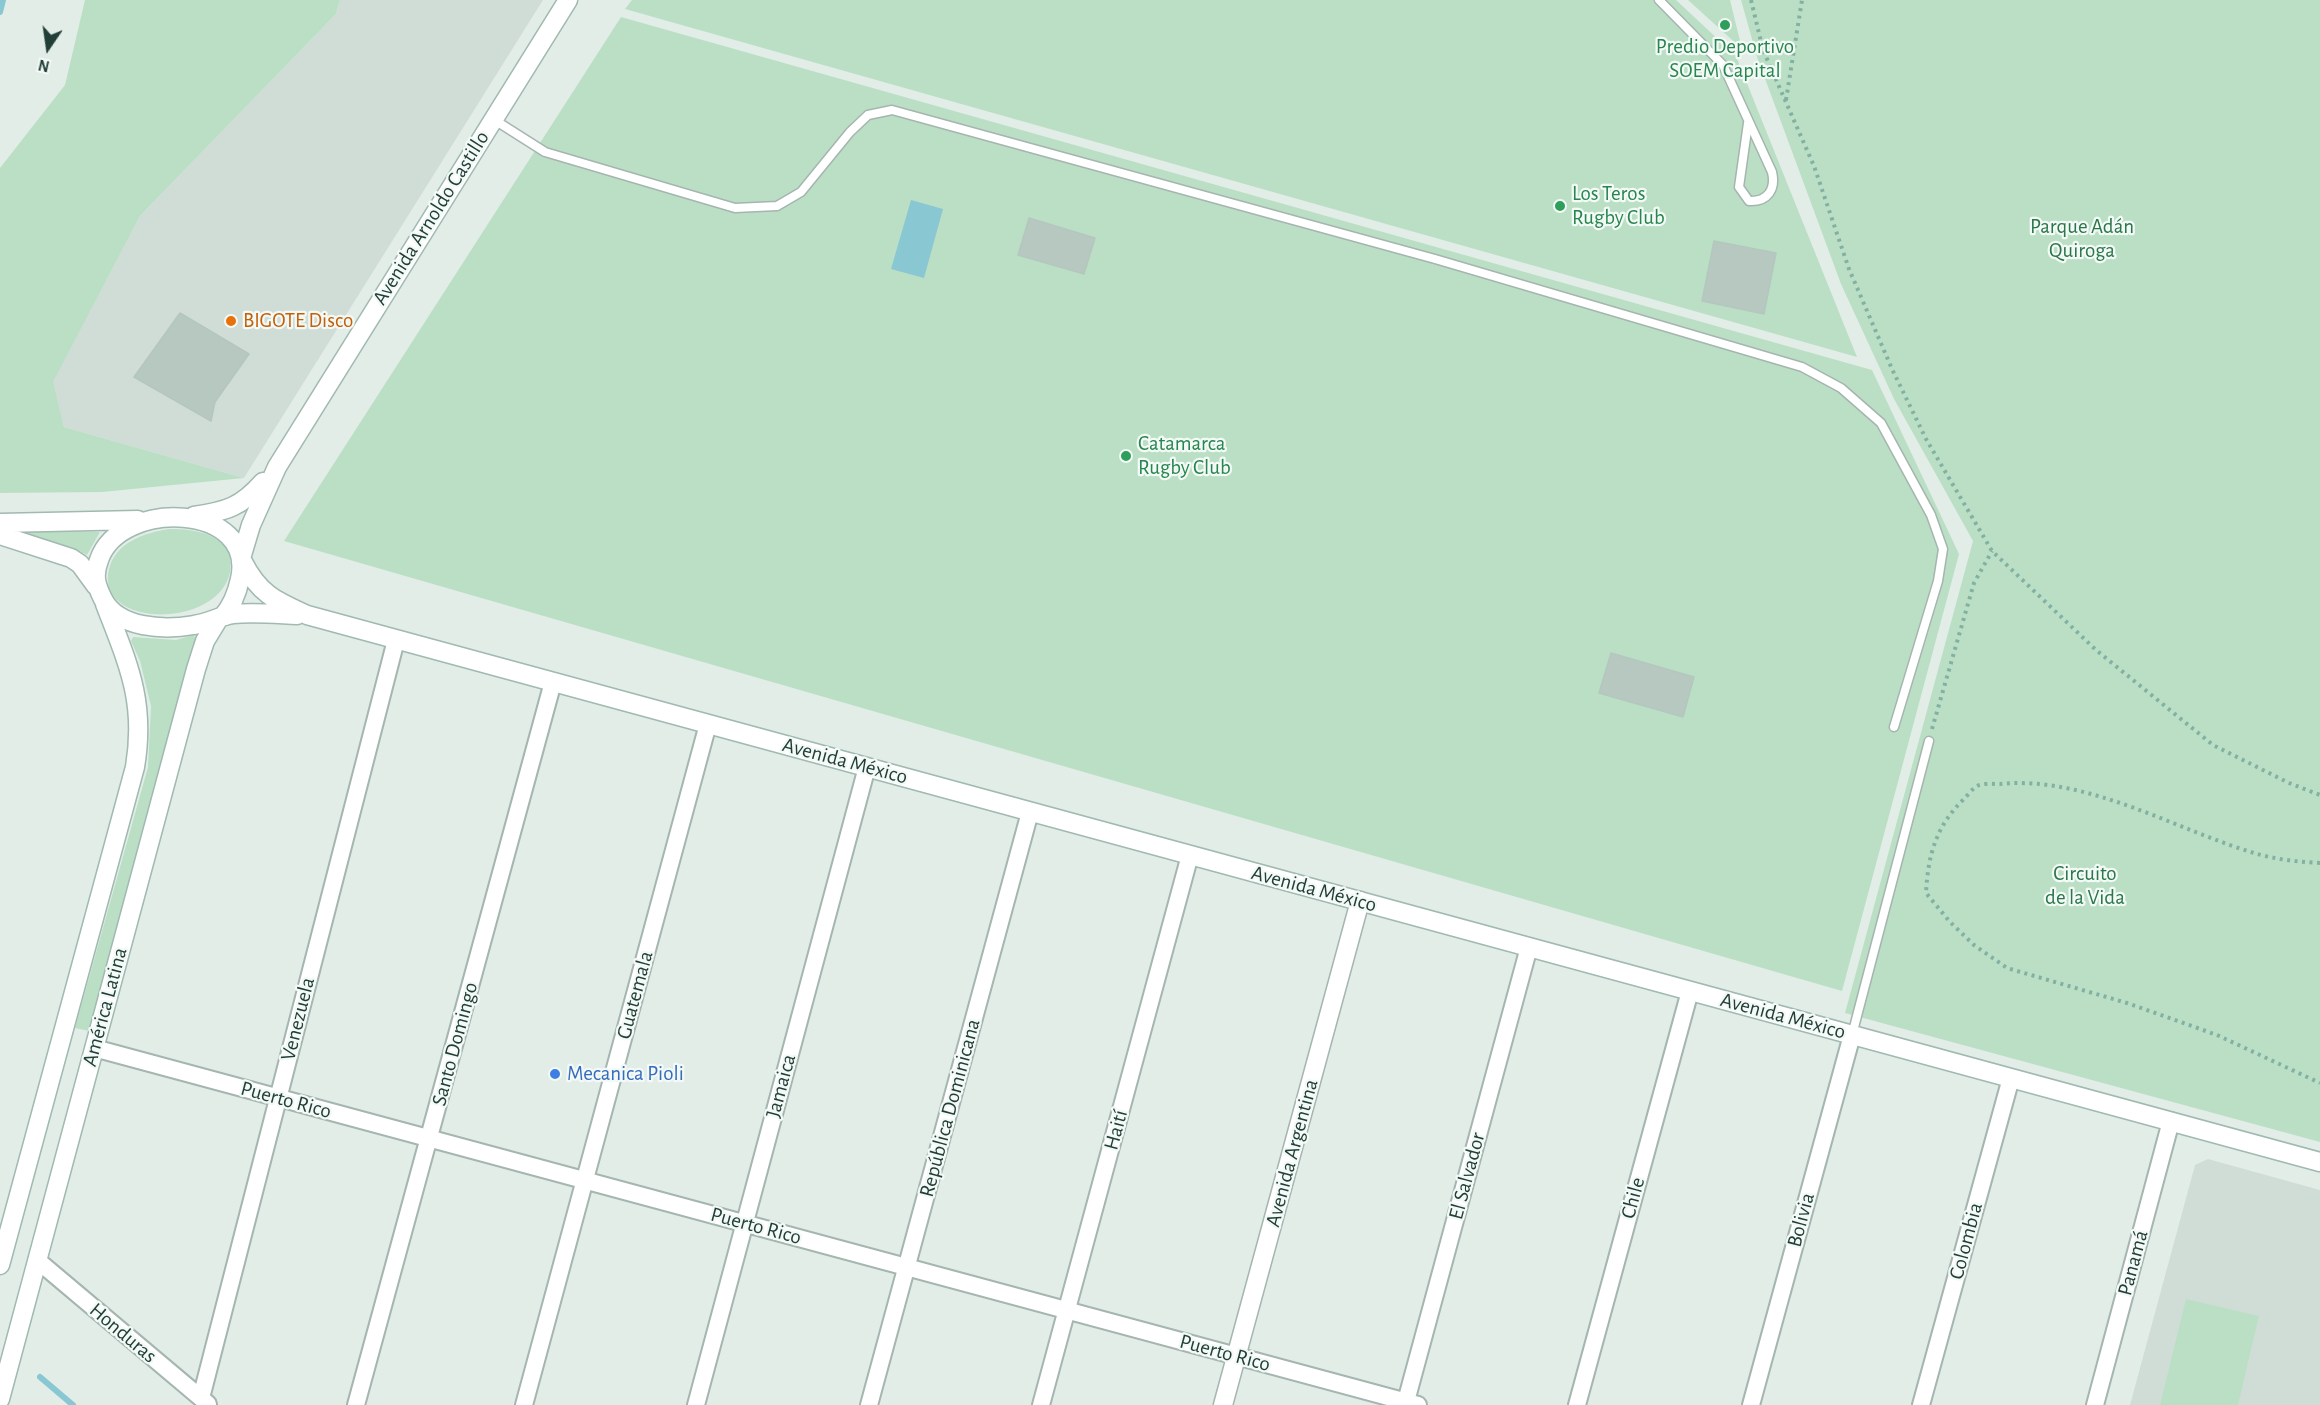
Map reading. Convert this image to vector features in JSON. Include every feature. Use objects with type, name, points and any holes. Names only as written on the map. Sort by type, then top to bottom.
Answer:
[{"type":"main road","name":"Avenida Arnoldo Castillo","points":[[242,558],[251,525],[277,467],[568,0]]},
{"type":"main road","name":"Avenida Arnoldo Castillo","points":[[182,518],[234,508],[248,500],[277,467]]},
{"type":"main road","points":[[0,523],[182,518],[205,522],[225,531],[242,558],[233,600],[221,617],[179,627],[150,626],[123,617],[105,604],[96,585],[80,564],[70,558],[0,535]]},
{"type":"main road","points":[[96,585],[97,565],[110,540],[126,527],[148,520]]},
{"type":"main road","name":"Avenida México","points":[[242,558],[256,585],[263,592],[307,615],[2320,1162]]},
{"type":"main road","name":"América Latina","points":[[0,1265],[135,767],[140,740],[137,694],[105,604]]},
{"type":"main road","name":"Avenida México","points":[[221,617],[254,613],[307,615]]},
{"type":"main road","name":"América Latina","points":[[0,1399],[196,669],[205,641],[221,617]]},
{"type":"main road","name":"Avenida Argentina","points":[[1223,1405],[1360,901]]},
{"type":"street","name":"Venezuela","points":[[205,1402],[278,1098],[396,640]]},
{"type":"street","name":"Santo Domingo","points":[[356,1405],[553,682]]},
{"type":"street","name":"Guatemala","points":[[524,1405],[708,724]]},
{"type":"street","name":"Jamaica","points":[[696,1405],[867,767]]},
{"type":"street","name":"República Dominicana","points":[[869,1405],[1030,812]]},
{"type":"street","name":"Haití","points":[[1041,1405],[1190,855]]},
{"type":"street","name":"El Salvador","points":[[1409,1404],[1529,947]]},
{"type":"street","name":"Chile","points":[[1577,1405],[1690,991]]},
{"type":"street","name":"Bolivia","points":[[1751,1405],[1852,1035]]},
{"type":"street","name":"Puerto Rico","points":[[94,1048],[1409,1404]]},
{"type":"street","name":"Colombia","points":[[1922,1405],[2011,1078]]},
{"type":"street","name":"Panamá","points":[[2094,1405],[2171,1121]]},
{"type":"street","name":"Honduras","points":[[37,1260],[205,1402]]},
{"type":"lane","points":[[1659,0],[1722,65],[1748,123],[1774,181],[1766,198],[1757,202],[1749,201],[1739,187],[1748,123]]},
{"type":"lane","points":[[493,119],[546,152],[735,208],[777,206],[801,192],[850,132],[868,115],[892,110],[1435,259],[1802,367],[1841,388],[1881,423],[1931,515],[1943,549],[1938,581],[1894,727]]},
{"type":"lane","points":[[1852,1035],[1929,741]]},
{"type":"path","points":[[1751,0],[1763,50],[1814,166],[1850,269],[1892,369],[1926,439],[1992,551],[2096,650],[2213,745],[2289,783],[2320,795]]},
{"type":"path","points":[[1786,102],[1802,0]]},
{"type":"path","points":[[1929,741],[1974,583],[1992,551]]},
{"type":"path","points":[[2320,863],[2286,861],[2260,855],[2162,817],[2058,787],[2009,783],[1977,786],[1951,811],[1935,838],[1928,862],[1926,893],[1950,922],[1974,945],[2007,968],[2127,1003],[2217,1035],[2320,1083]]},
{"type":"shaded area","points":[[340,0],[543,0],[244,478],[64,427],[52,382],[140,216],[336,14]]},
{"type":"shaded area","points":[[2208,1159],[2320,1190],[2320,1405],[2130,1405],[2195,1165]]},
{"type":"green space","points":[[85,0],[340,0],[336,14],[140,216],[53,382],[64,427],[244,478],[102,492],[0,493],[0,168],[65,85]]},
{"type":"green space","name":"Los Teros Rugby Club","points":[[632,0],[1676,0],[1736,56],[1857,357],[625,9]]},
{"type":"green space","name":"Predio Deportivo SOEM Capital","points":[[1688,0],[1730,0],[1742,49]]},
{"type":"green space","name":"Parque Adán Quiroga","points":[[1741,0],[2320,0],[2320,1142],[1845,1013],[1973,541],[1894,399],[1841,284],[1757,57]]},
{"type":"green space","name":"Catamarca Rugby Club","points":[[621,17],[1872,370],[1959,554],[1842,991],[284,541]]},
{"type":"green space","points":[[169,529],[201,532],[222,544],[228,552],[231,566],[221,591],[204,604],[183,612],[160,614],[138,611],[120,603],[109,589],[109,569],[118,552],[132,540]]},
{"type":"green space","points":[[5,530],[100,532],[87,555],[71,547]]},
{"type":"green space","points":[[193,635],[196,638],[89,1031],[75,1028],[148,767],[151,706],[140,661],[131,641],[133,637],[176,640]]},
{"type":"green space","points":[[2186,1299],[2259,1316],[2238,1405],[2160,1405]]},
{"type":"water","points":[[911,200],[943,209],[924,278],[891,269]]},
{"type":"building","points":[[1029,218],[1095,238],[1084,274],[1018,255]]},
{"type":"building","points":[[1714,241],[1776,253],[1764,314],[1702,301]]},
{"type":"building","points":[[180,313],[249,354],[215,402],[211,421],[134,377]]},
{"type":"building","points":[[1611,653],[1694,677],[1683,717],[1599,693]]},
{"type":"waterway","points":[[0,12],[3,0]]},
{"type":"waterway","points":[[40,1377],[73,1405]]},
{"type":"place","name":"Predio Deportivo SOEM Capital","points":[[1725,25]]},
{"type":"place","name":"Los Teros Rugby Club","points":[[1560,206]]},
{"type":"place","name":"BIGOTE Disco","points":[[231,321]]},
{"type":"place","name":"Catamarca Rugby Club","points":[[1126,456]]},
{"type":"place","name":"Mecanica Pioli","points":[[555,1074]]},
{"type":"park label","name":"Circuito de la Vida","points":[[2085,886]]}]
